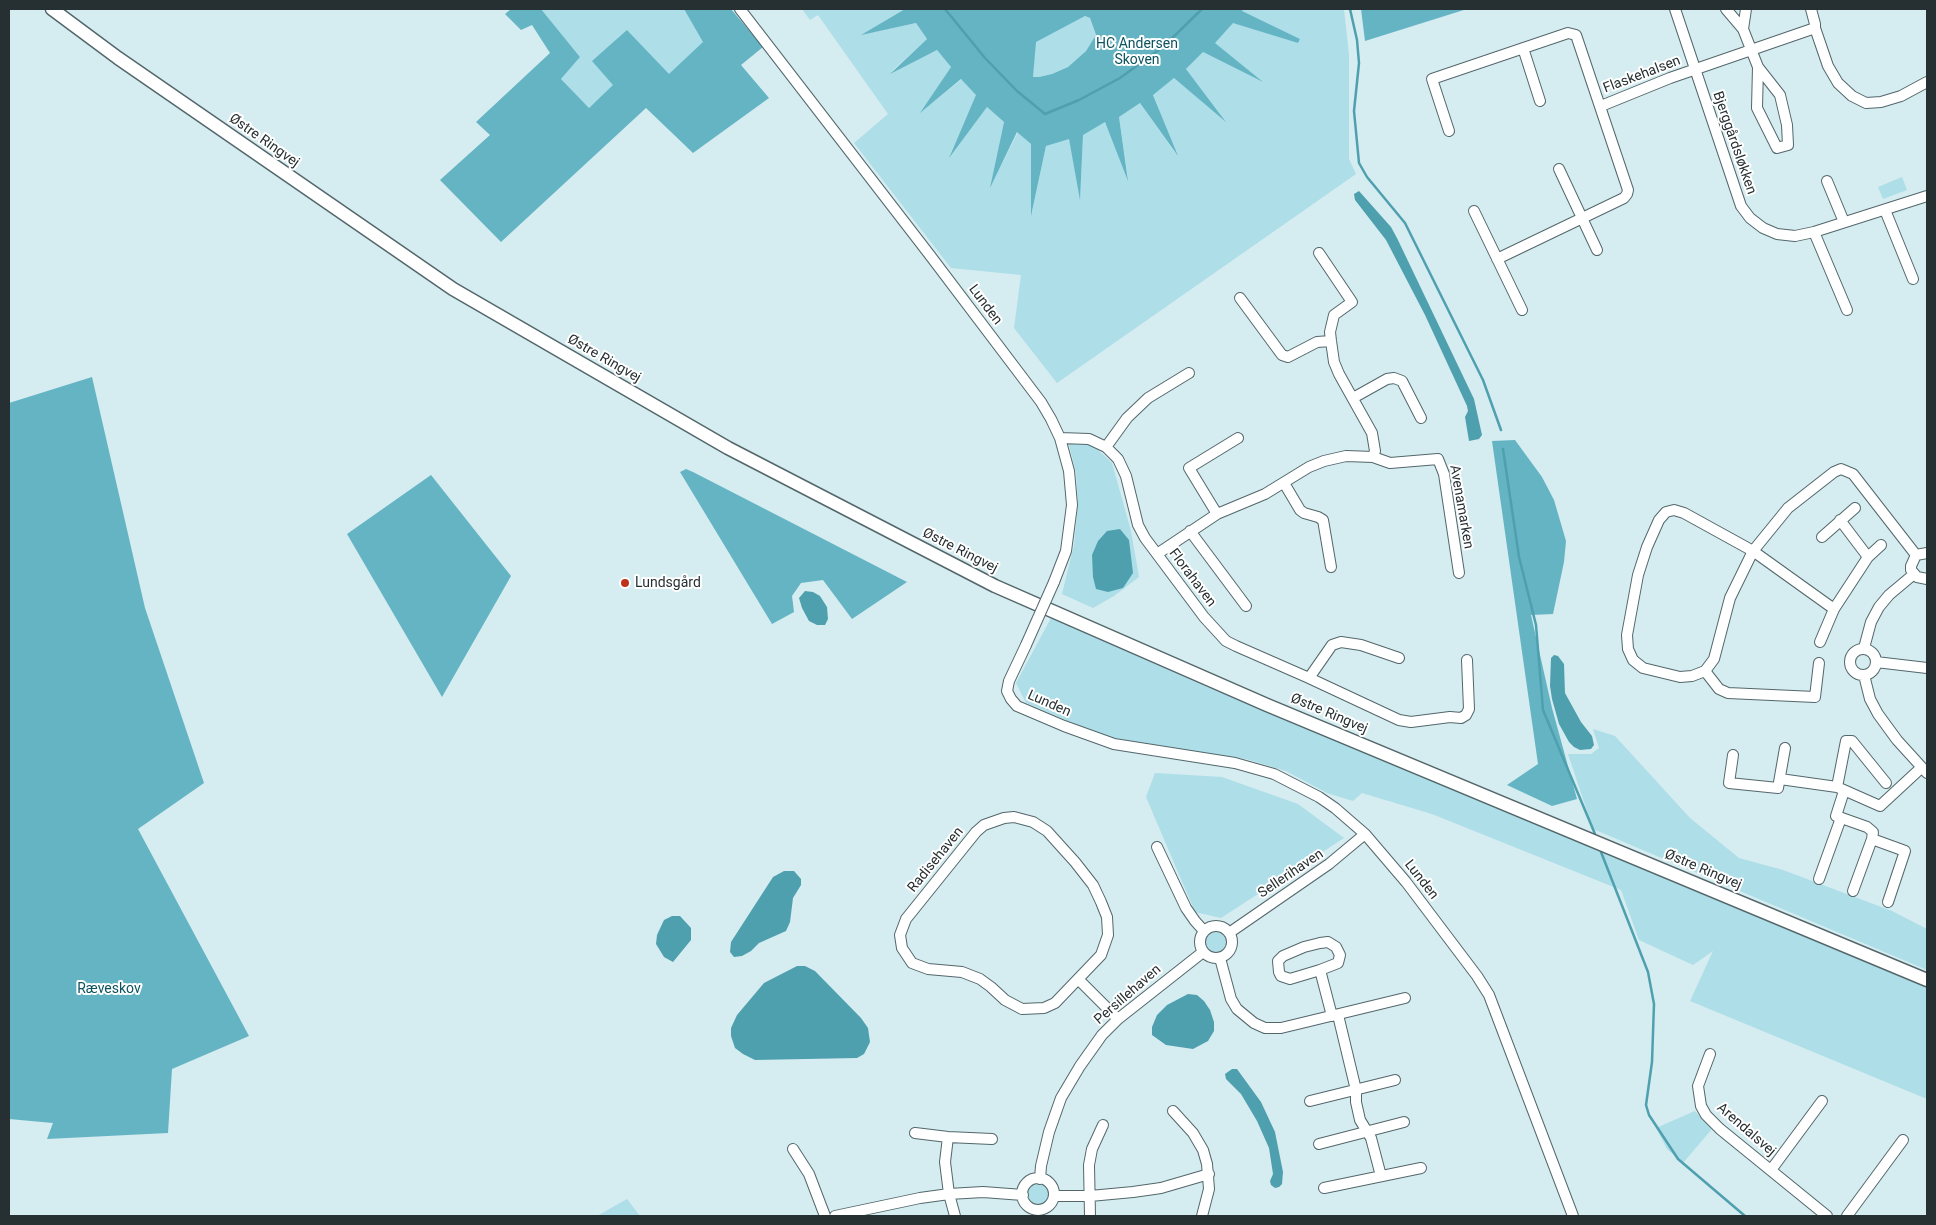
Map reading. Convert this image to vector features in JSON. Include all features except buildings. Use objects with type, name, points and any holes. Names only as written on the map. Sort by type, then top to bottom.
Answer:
[{"type":"main road","name":"Østre Ringvej","points":[[52,9],[118,58],[453,289],[728,448],[1004,590],[1267,705],[1927,980]]},
{"type":"street","name":"Lunden","points":[[740,9],[812,100],[1037,397],[1060,438],[1069,471],[1072,505],[1066,551],[1009,682],[1008,691],[1011,699],[1017,706],[1114,744],[1235,763],[1274,774],[1306,790],[1335,808],[1365,834],[1406,882],[1477,976],[1489,995],[1573,1216]]},
{"type":"street","name":"Bjerggårdsløkken","points":[[1675,9],[1694,70],[1744,210],[1763,228],[1777,234],[1795,236],[1814,232],[1927,196]]},
{"type":"street","points":[[1726,9],[1743,29],[1758,67],[1780,95],[1787,125],[1788,145],[1777,148],[1757,108],[1758,67]]},
{"type":"street","points":[[1743,29],[1746,9]]},
{"type":"street","points":[[1811,9],[1815,28],[1828,66],[1838,83],[1852,96],[1866,102],[1881,102],[1901,96],[1927,82]]},
{"type":"street","name":"Flaskehalsen","points":[[1600,106],[1670,78],[1815,28]]},
{"type":"street","name":"Flaskehalsen","points":[[1449,131],[1432,79],[1568,33],[1576,35],[1628,190],[1624,198],[1497,258]]},
{"type":"street","points":[[1523,48],[1540,101]]},
{"type":"street","points":[[1559,169],[1597,250]]},
{"type":"street","points":[[1827,181],[1844,222]]},
{"type":"street","points":[[1885,210],[1913,279]]},
{"type":"street","points":[[1474,211],[1522,310]]},
{"type":"street","points":[[1814,232],[1847,310]]},
{"type":"street","points":[[1318,253],[1352,302],[1334,316],[1330,332],[1331,341],[1337,370],[1372,433],[1375,451],[1373,457]]},
{"type":"street","points":[[1240,298],[1282,355],[1288,357],[1316,342],[1331,341]]},
{"type":"street","points":[[1060,438],[1089,439],[1106,447],[1127,418],[1148,398],[1189,373]]},
{"type":"street","points":[[1353,398],[1386,379],[1402,380],[1422,418]]},
{"type":"street","points":[[1217,514],[1189,468],[1238,438]]},
{"type":"street","name":"Florahaven","points":[[1106,447],[1118,459],[1126,476],[1138,525],[1204,617],[1226,641],[1405,722],[1461,718],[1466,715],[1469,709],[1467,660]]},
{"type":"street","name":"Avenamarken","points":[[1157,554],[1217,514],[1265,494],[1309,467],[1324,461],[1346,456],[1373,457],[1390,463],[1438,459],[1444,474],[1459,573]]},
{"type":"street","points":[[1834,609],[1752,551],[1674,510],[1666,512],[1659,520],[1647,547],[1638,575],[1627,635],[1628,649],[1633,660],[1643,668],[1680,677],[1692,676],[1705,671],[1714,659],[1730,598],[1752,551],[1788,508],[1834,472],[1841,469],[1854,474],[1916,555]]},
{"type":"street","points":[[1284,483],[1300,510],[1323,520],[1331,566]]},
{"type":"street","points":[[1822,537],[1855,508]]},
{"type":"street","points":[[1840,520],[1868,557]]},
{"type":"street","points":[[1190,531],[1246,606]]},
{"type":"street","points":[[1820,642],[1834,609],[1868,557],[1880,545]]},
{"type":"street","points":[[1927,553],[1916,555],[1911,562],[1914,574],[1920,579],[1927,579]]},
{"type":"street","points":[[1864,648],[1871,622],[1879,607],[1889,594],[1914,574]]},
{"type":"street","points":[[1309,678],[1332,645],[1341,642],[1361,645],[1399,658]]},
{"type":"street","points":[[1864,648],[1874,655],[1876,662],[1873,670],[1864,675],[1853,671],[1849,660],[1856,650],[1864,648]]},
{"type":"street","points":[[1876,662],[1927,668]]},
{"type":"street","points":[[1705,671],[1719,689],[1728,693],[1815,697],[1819,663]]},
{"type":"street","points":[[1780,779],[1841,789],[1880,806],[1924,770],[1897,740],[1878,714],[1870,699],[1864,675]]},
{"type":"street","points":[[1853,891],[1873,832],[1868,827],[1836,816],[1846,741],[1852,741],[1886,783]]},
{"type":"street","points":[[1743,767],[1732,760],[1729,783],[1778,788],[1785,748]]},
{"type":"street","name":"Radisehaven","points":[[1004,818],[1025,818],[1047,831],[1075,862],[1092,886],[1107,916],[1108,935],[1101,955],[1078,979],[1055,1003],[1044,1008],[1022,1009],[1006,1000],[980,980],[962,972],[928,969],[912,963],[902,948],[900,935],[906,919],[976,832],[984,825],[1004,818]]},
{"type":"street","points":[[1819,878],[1841,818]]},
{"type":"street","name":"Sellerihaven","points":[[1229,933],[1329,864],[1365,834]]},
{"type":"street","points":[[1872,839],[1905,851],[1888,902]]},
{"type":"street","points":[[1157,847],[1186,908],[1204,931]]},
{"type":"street","points":[[1217,926],[1226,929],[1229,933],[1232,941],[1230,950],[1220,958],[1211,957],[1203,952],[1200,939],[1204,931],[1217,926]]},
{"type":"street","points":[[1320,943],[1332,944],[1339,951],[1340,960],[1331,967],[1320,970],[1290,979],[1281,976],[1278,961],[1283,956],[1304,947],[1320,943]]},
{"type":"street","name":"Persillehaven","points":[[1040,1178],[1048,1132],[1062,1098],[1080,1066],[1102,1035],[1118,1019],[1203,952]]},
{"type":"street","points":[[1220,958],[1231,999],[1237,1009],[1254,1023],[1265,1028],[1281,1028],[1405,998]]},
{"type":"street","points":[[1320,970],[1356,1090],[1356,1102],[1360,1120],[1371,1138],[1381,1176]]},
{"type":"street","points":[[1078,979],[1118,1019]]},
{"type":"street","name":"Arendalsvej","points":[[1710,1054],[1698,1086],[1701,1106],[1706,1115],[1827,1216]]},
{"type":"street","points":[[1310,1101],[1395,1080]]},
{"type":"street","name":"Arendalsvej","points":[[1771,1170],[1822,1101]]},
{"type":"street","points":[[1174,1111],[1193,1133],[1203,1150],[1209,1174],[1209,1189],[1202,1216]]},
{"type":"street","points":[[1319,1144],[1404,1122]]},
{"type":"street","points":[[1090,1216],[1089,1165],[1092,1149],[1103,1124]]},
{"type":"street","points":[[915,1133],[992,1139]]},
{"type":"street","points":[[948,1137],[945,1162],[949,1194],[955,1216]]},
{"type":"street","points":[[1847,1216],[1903,1140]]},
{"type":"street","points":[[792,1149],[809,1174],[825,1216]]},
{"type":"street","points":[[1324,1188],[1421,1168]]},
{"type":"street","points":[[1054,1196],[1119,1194],[1161,1188],[1209,1174]]},
{"type":"street","points":[[1040,1178],[1051,1184],[1054,1196],[1049,1206],[1038,1213],[1024,1201],[1023,1195],[1024,1187],[1029,1182],[1040,1178]]},
{"type":"street","points":[[835,1216],[920,1198],[949,1194],[983,1192],[1023,1195]]},
{"type":"shaded area","points":[[541,9],[684,9],[704,42],[669,75],[627,30],[614,85],[589,108],[561,79],[580,57]]},
{"type":"shaded area","points":[[802,9],[905,9],[863,34],[916,23],[927,39],[891,72],[937,50],[951,67],[922,111],[962,79],[977,95],[950,155],[987,107],[1004,122],[991,185],[1018,132],[1031,144],[1032,212],[1046,146],[1069,138],[1080,197],[1083,134],[1105,122],[1128,178],[1119,117],[1140,103],[1176,154],[1153,94],[1174,78],[1224,119],[1186,69],[1203,52],[1261,81],[1214,43],[1233,22],[1298,43],[1300,39],[1241,11],[1243,9],[1344,9],[1349,55],[1349,159],[1356,174],[1057,383],[1014,328],[1021,275],[951,268],[854,143],[888,114],[818,15],[810,20]]},
{"type":"shaded area","points":[[1085,16],[1090,18],[1096,36],[1086,51],[1068,67],[1052,74],[1033,77],[1035,42]]},
{"type":"shaded area","points":[[1902,177],[1907,190],[1883,199],[1878,187]]},
{"type":"shaded area","points":[[1359,191],[1391,227],[1397,238],[1474,399],[1482,435],[1479,439],[1469,441],[1465,417],[1468,411],[1467,406],[1425,315],[1386,240],[1355,200],[1354,194]]},
{"type":"shaded area","points":[[1079,442],[1095,447],[1112,463],[1131,531],[1139,577],[1114,596],[1093,608],[1062,594],[1074,545],[1078,504],[1076,473],[1069,445]]},
{"type":"shaded area","points":[[1120,529],[1129,540],[1133,573],[1123,588],[1108,592],[1096,589],[1093,577],[1092,555],[1098,541],[1107,531]]},
{"type":"shaded area","points":[[805,591],[813,592],[820,596],[827,607],[828,619],[825,625],[817,625],[809,621],[799,598]]},
{"type":"shaded area","points":[[1051,618],[1207,687],[1927,988],[1927,1099],[1690,1001],[1713,951],[1693,965],[1639,940],[1621,890],[1432,814],[1362,793],[1353,801],[1327,793],[1286,771],[1246,759],[1113,740],[1026,703],[1016,683]]},
{"type":"shaded area","points":[[1554,655],[1558,656],[1564,664],[1565,693],[1581,722],[1592,736],[1594,745],[1591,749],[1580,750],[1574,747],[1559,724],[1550,686],[1551,658]]},
{"type":"shaded area","points":[[1593,729],[1615,736],[1690,818],[1739,858],[1783,870],[1892,911],[1927,929],[1927,970],[1593,829],[1568,754],[1591,754],[1599,748]]},
{"type":"shaded area","points":[[1155,773],[1222,777],[1298,804],[1344,838],[1221,918],[1195,912],[1146,797]]},
{"type":"shaded area","points":[[784,871],[794,871],[801,879],[801,885],[793,898],[790,922],[786,931],[759,943],[742,956],[734,957],[730,952],[731,942],[773,877]]},
{"type":"shaded area","points":[[672,916],[680,916],[691,928],[691,940],[673,962],[664,957],[656,944],[657,935],[664,920]]},
{"type":"shaded area","points":[[1216,932],[1223,935],[1226,942],[1223,949],[1216,952],[1209,949],[1206,942],[1209,935]]},
{"type":"shaded area","points":[[797,966],[805,966],[815,971],[861,1018],[868,1028],[870,1042],[864,1054],[857,1058],[755,1060],[735,1048],[731,1036],[731,1028],[737,1015],[764,983]]},
{"type":"shaded area","points":[[1188,994],[1197,995],[1204,1001],[1210,1010],[1214,1022],[1214,1031],[1208,1041],[1193,1049],[1166,1045],[1152,1035],[1152,1027],[1157,1015],[1167,1005]]},
{"type":"shaded area","points":[[1232,1069],[1237,1069],[1261,1102],[1275,1132],[1283,1172],[1282,1184],[1279,1187],[1275,1188],[1271,1185],[1270,1181],[1273,1174],[1269,1148],[1257,1121],[1241,1094],[1226,1079],[1225,1074]]},
{"type":"shaded area","points":[[1695,1111],[1712,1129],[1683,1163],[1667,1149],[1656,1128]]},
{"type":"shaded area","points":[[1038,1184],[1045,1187],[1048,1194],[1045,1201],[1038,1204],[1031,1201],[1028,1194],[1031,1187]]},
{"type":"shaded area","points":[[627,1199],[640,1216],[597,1216]]},
{"type":"green space","points":[[511,9],[541,9],[580,57],[561,79],[589,108],[613,85],[592,61],[627,30],[669,74],[703,42],[684,9],[731,9],[763,47],[741,65],[769,98],[693,153],[646,108],[501,242],[440,180],[490,135],[476,122],[550,53],[532,25],[521,30],[505,14]]},
{"type":"green space","name":"HC Andersen Skoven","points":[[905,9],[1243,9],[1242,11],[1300,39],[1298,43],[1233,23],[1215,43],[1263,82],[1203,52],[1186,69],[1226,122],[1174,78],[1153,95],[1178,156],[1140,103],[1119,117],[1128,181],[1105,122],[1083,135],[1080,200],[1069,139],[1046,146],[1031,216],[1031,144],[1017,132],[990,188],[1004,122],[987,107],[949,158],[976,95],[961,79],[920,113],[951,67],[937,50],[890,74],[927,39],[916,23],[861,35]],"holes":[[[1085,16],[1090,18],[1096,35],[1086,51],[1068,67],[1052,74],[1033,77],[1036,42]]]},
{"type":"green space","points":[[1361,9],[1467,9],[1365,41]]},
{"type":"green space","name":"Ræveskov","points":[[92,377],[145,608],[204,783],[138,829],[249,1036],[172,1069],[168,1133],[47,1139],[53,1123],[9,1119],[9,403]]},
{"type":"green space","points":[[1515,440],[1542,477],[1554,500],[1566,541],[1564,562],[1553,614],[1531,615],[1552,708],[1577,799],[1552,806],[1507,785],[1538,764],[1492,441]]},
{"type":"green space","points":[[686,469],[907,582],[852,619],[823,580],[801,583],[792,596],[794,612],[772,624],[680,472]]},
{"type":"green space","points":[[431,475],[511,576],[442,697],[347,534]]},
{"type":"waterway","points":[[945,9],[985,58],[1017,91],[1045,114],[1079,100],[1120,78],[1164,46],[1202,9]]},
{"type":"waterway","points":[[1350,9],[1357,40],[1359,63],[1354,111],[1359,163],[1367,177],[1405,223],[1483,380],[1501,430]]},
{"type":"waterway","points":[[1503,449],[1519,557],[1536,625],[1543,710],[1595,834]]},
{"type":"waterway","points":[[1601,852],[1648,972],[1654,1004],[1652,1062],[1646,1105],[1649,1115],[1678,1159],[1745,1216]]},
{"type":"place","name":"Lundsgård","points":[[625,583]]}]
